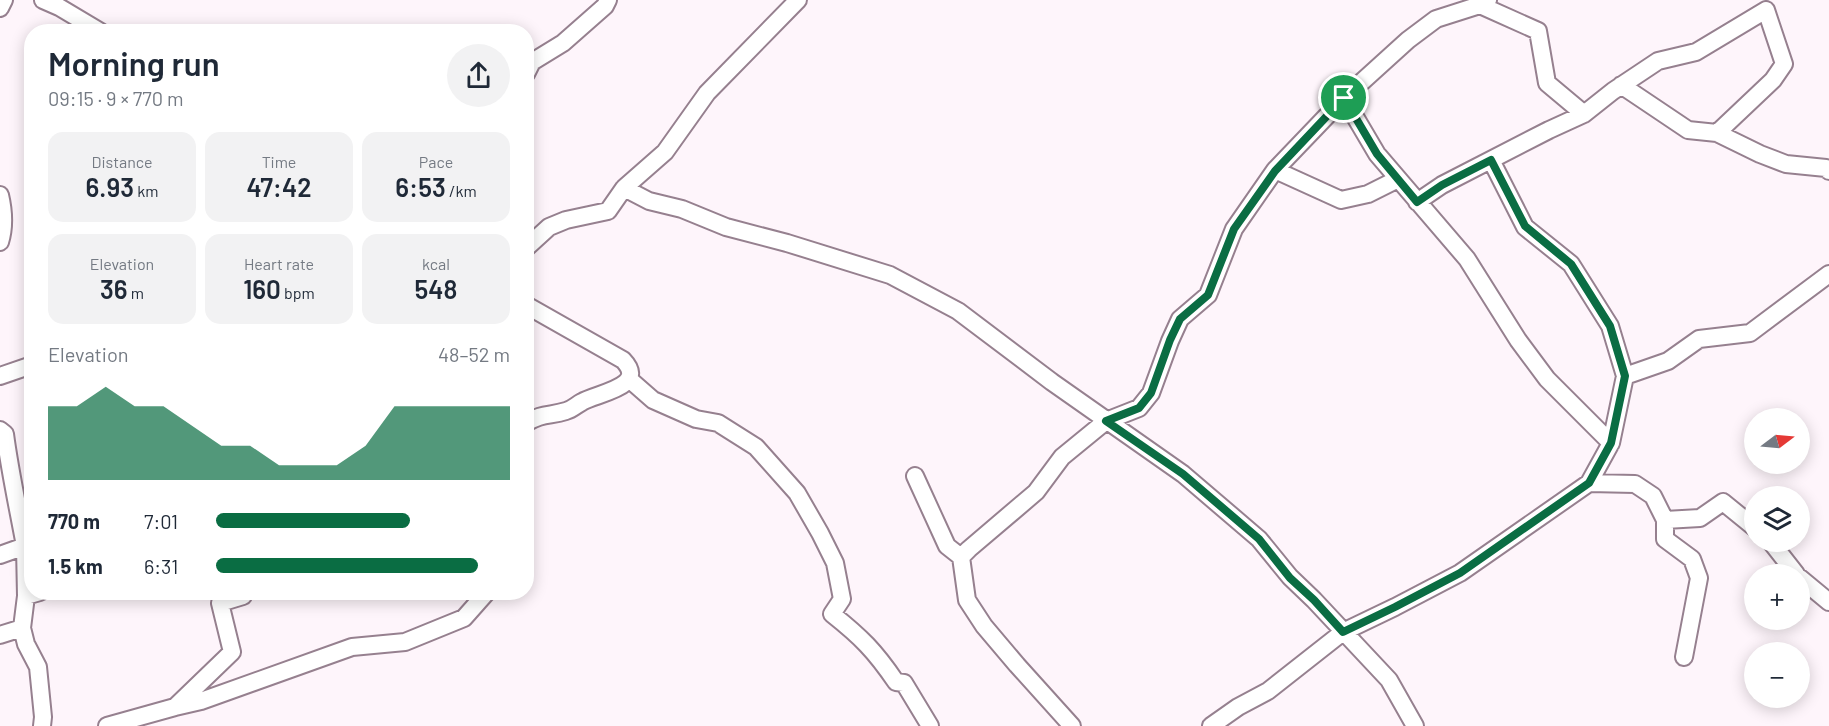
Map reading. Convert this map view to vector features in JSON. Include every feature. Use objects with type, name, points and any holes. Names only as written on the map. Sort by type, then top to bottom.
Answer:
[{"type":"street","points":[[0,8],[4,0]]},
{"type":"street","points":[[534,61],[563,43],[605,6],[608,0]]},
{"type":"street","points":[[534,241],[549,227],[566,220],[608,211],[624,188],[665,152],[707,93],[798,0]]},
{"type":"street","points":[[55,2],[89,24]]},
{"type":"street","points":[[961,557],[1036,492],[1062,457],[1106,421],[1139,408],[1151,393],[1180,319],[1208,295],[1234,229],[1275,171],[1344,98],[1408,40],[1436,19],[1484,3],[1538,31],[1547,83],[1584,114]]},
{"type":"street","points":[[1417,202],[1442,185],[1584,114],[1658,61],[1696,52],[1766,10],[1784,64],[1773,80],[1717,133]]},
{"type":"street","points":[[1621,86],[1688,130],[1717,133],[1786,164],[1826,168],[1829,171]]},
{"type":"street","points":[[1344,98],[1377,154],[1467,259],[1518,340],[1547,379],[1611,443]]},
{"type":"street","points":[[1211,726],[1238,707],[1268,691],[1343,632],[1460,573],[1589,483],[1611,443],[1625,376],[1610,326],[1571,264],[1525,226],[1491,160]]},
{"type":"street","points":[[1275,171],[1341,200],[1368,194],[1398,179]]},
{"type":"street","points":[[624,188],[649,201],[682,209],[726,227],[890,275],[958,311],[1106,421],[1183,474],[1259,539],[1290,578],[1314,600],[1389,680],[1415,726]]},
{"type":"street","points":[[0,195],[4,210],[4,231],[0,242]]},
{"type":"street","points":[[1625,376],[1668,361],[1699,339],[1750,333],[1829,274]]},
{"type":"street","points":[[534,310],[623,360],[630,372],[629,379],[621,387],[582,402],[575,408],[564,412],[540,415],[534,418]]},
{"type":"street","points":[[0,376],[24,368]]},
{"type":"street","points":[[629,379],[653,400],[696,419],[717,423],[756,447],[797,492],[835,563],[842,599],[832,614],[872,648],[896,682],[904,683],[930,726]]},
{"type":"street","points":[[0,430],[5,434],[10,475],[24,541]]},
{"type":"street","points":[[915,476],[947,546],[961,557],[967,600],[984,626],[1072,726]]},
{"type":"street","points":[[1589,483],[1635,484],[1653,496],[1665,520],[1665,539],[1692,559],[1698,578],[1684,657]]},
{"type":"street","points":[[1665,520],[1700,518],[1723,502],[1744,519]]},
{"type":"street","points":[[0,555],[24,546]]},
{"type":"street","points":[[1779,552],[1788,564]]},
{"type":"street","points":[[1810,586],[1829,602]]},
{"type":"street","points":[[31,600],[22,628],[26,644],[38,667],[42,726]]},
{"type":"street","points":[[175,707],[232,652],[220,603],[230,600]]},
{"type":"street","points":[[107,726],[201,701],[352,647],[405,642],[464,618],[480,600]]},
{"type":"street","points":[[0,635],[22,628]]},
{"type":"route","points":[[1344,98],[1377,154],[1417,202],[1442,185],[1491,160],[1525,226],[1571,264],[1610,326],[1625,376],[1611,443],[1589,483],[1460,573],[1343,632],[1303,588],[1290,578],[1259,539],[1183,474],[1106,421],[1139,408],[1151,393],[1180,319],[1208,295],[1234,229],[1275,171],[1344,98]]}]
